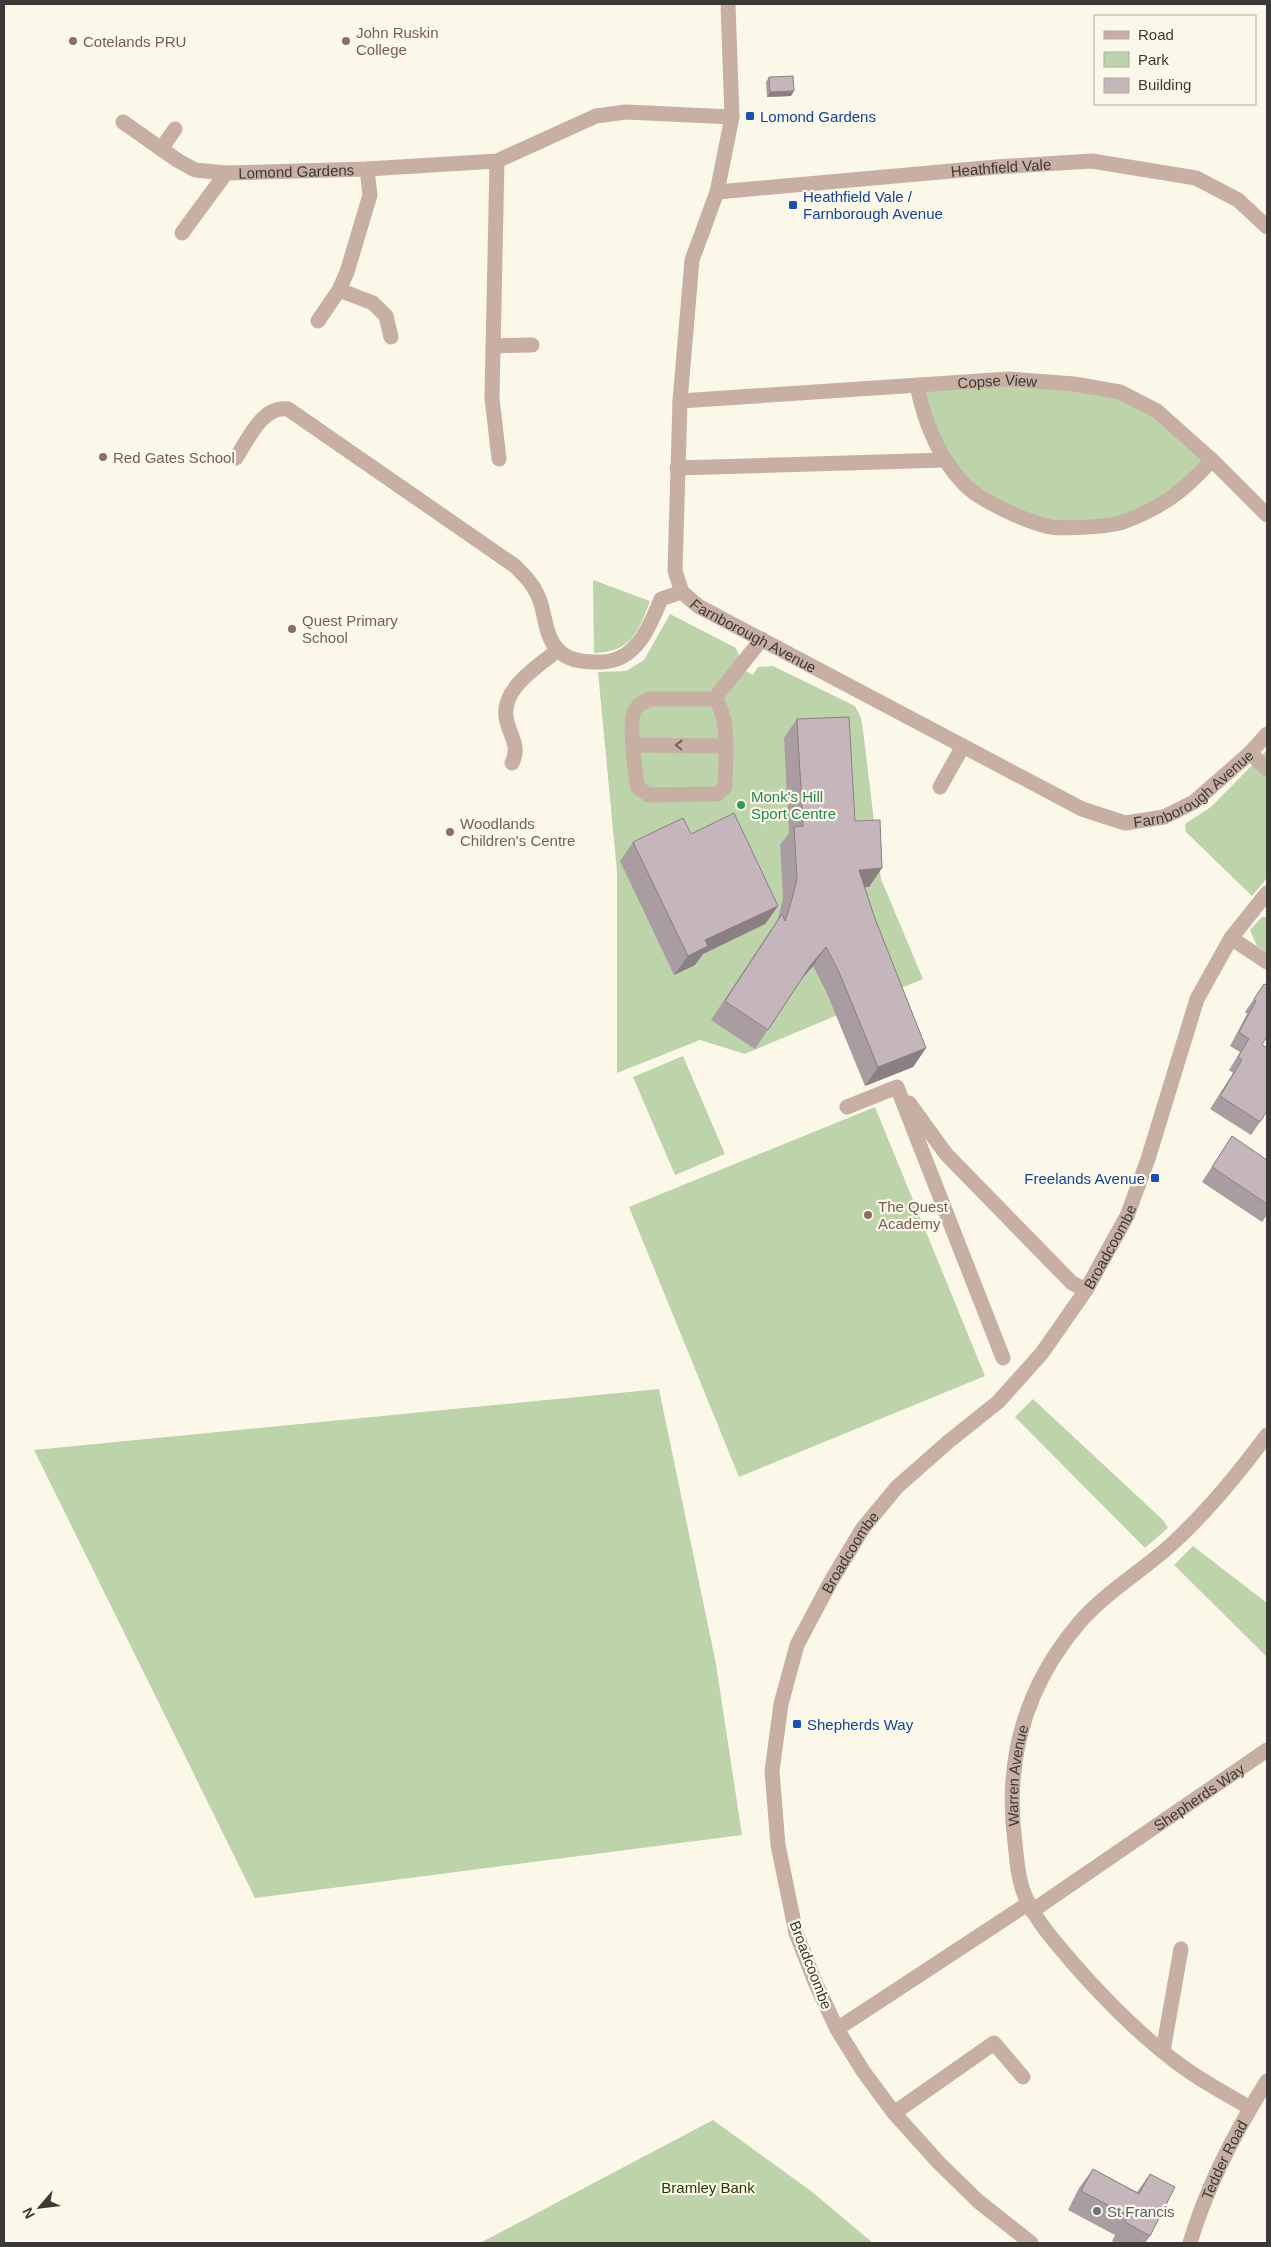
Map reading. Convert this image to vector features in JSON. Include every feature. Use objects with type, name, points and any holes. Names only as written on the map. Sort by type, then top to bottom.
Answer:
[{"type":"street","name":"Farnborough Avenue","points":[[728,4],[732,117],[718,192],[692,260],[680,401],[675,571],[682,592],[698,606],[1082,809],[1126,823],[1164,817],[1194,802],[1250,753],[1267,734]]},
{"type":"street","name":"Lomond Gardens","points":[[124,122],[161,149],[195,170],[226,173],[367,169],[497,160],[596,116],[626,112],[732,117]]},
{"type":"street","points":[[161,149],[175,129]]},
{"type":"street","points":[[497,160],[492,398],[499,459]]},
{"type":"street","name":"Heathfield Vale","points":[[718,192],[996,167],[1092,161],[1196,178],[1238,200],[1267,227]]},
{"type":"street","name":"Lomond Gardens","points":[[318,321],[339,290],[347,272],[370,195],[367,169]]},
{"type":"street","name":"Lomond Gardens","points":[[182,233],[226,173]]},
{"type":"street","points":[[339,290],[372,303],[386,316],[390,337]]},
{"type":"street","points":[[493,346],[532,345]]},
{"type":"street","name":"Copse View","points":[[680,401],[1009,379],[1074,384],[1120,392],[1157,411],[1212,460],[1267,515]]},
{"type":"street","points":[[917,385],[922,408],[931,432],[945,460],[964,485],[994,504],[1023,518],[1051,527],[1121,523],[1159,506],[1188,487],[1212,460]]},
{"type":"street","points":[[236,458],[264,417],[272,410],[288,409],[515,566],[530,580],[539,598],[548,632],[558,650],[570,660],[582,662],[612,661],[628,654],[640,642],[661,599],[682,592]]},
{"type":"street","points":[[677,468],[945,460]]},
{"type":"street","points":[[714,699],[762,639]]},
{"type":"street","points":[[512,763],[515,757],[516,746],[506,722],[505,711],[509,698],[525,676],[558,650]]},
{"type":"street","points":[[649,699],[714,699],[721,705],[725,746],[725,787],[717,794],[649,795],[638,788],[634,772],[634,745],[633,714],[638,705],[649,699]]},
{"type":"street","points":[[634,745],[725,746]]},
{"type":"street","points":[[940,787],[963,746]]},
{"type":"street","points":[[1250,753],[1267,769]]},
{"type":"street","name":"Broadcoombe","points":[[1031,2243],[978,2201],[939,2163],[894,2113],[862,2071],[837,2029],[815,1982],[796,1933],[778,1845],[772,1771],[781,1704],[796,1645],[863,1528],[898,1487],[948,1442],[998,1402],[1042,1353],[1086,1290],[1127,1216],[1148,1159],[1197,1000],[1231,938],[1267,894]]},
{"type":"street","points":[[1231,938],[1267,962]]},
{"type":"street","points":[[897,1087],[946,1154],[1072,1283],[1086,1290]]},
{"type":"street","points":[[847,1108],[897,1087]]},
{"type":"street","points":[[897,1087],[1003,1358]]},
{"type":"street","name":"Warren Avenue","points":[[1250,2108],[1190,2071],[1163,2051],[1099,1993],[1056,1944],[1030,1907],[1021,1885],[1010,1812],[1012,1772],[1020,1733],[1034,1691],[1054,1657],[1079,1623],[1106,1596],[1173,1543],[1235,1478],[1267,1435]]},
{"type":"street","name":"Shepherds Way","points":[[837,2029],[1030,1907],[1267,1750]]},
{"type":"street","points":[[1163,2051],[1181,1950]]},
{"type":"street","points":[[894,2113],[994,2043],[1023,2077]]},
{"type":"street","name":"Tedder Road","points":[[1190,2243],[1214,2176],[1250,2108],[1267,2081]]},
{"type":"green space","points":[[1009,379],[1120,392],[1212,460],[1188,487],[1121,523],[1051,527],[994,504],[945,460],[917,385]]},
{"type":"green space","points":[[593,580],[650,601],[637,631],[631,639],[625,645],[607,652],[594,653]]},
{"type":"green space","name":"Monk's Hill Sport Centre","points":[[670,614],[736,648],[740,658],[735,665],[753,675],[758,667],[773,666],[855,706],[861,718],[881,879],[923,979],[745,1054],[700,1040],[617,1073],[617,872],[598,672],[626,671],[644,660]]},
{"type":"green space","points":[[1267,750],[1267,878],[1252,896],[1186,832],[1185,824],[1211,807]]},
{"type":"green space","points":[[1262,917],[1267,917],[1267,953],[1257,946],[1250,930]]},
{"type":"green space","points":[[683,1056],[725,1154],[675,1175],[633,1077]]},
{"type":"green space","points":[[875,1107],[985,1376],[739,1477],[629,1207]]},
{"type":"green space","points":[[659,1389],[716,1664],[742,1835],[255,1898],[34,1450]]},
{"type":"green space","points":[[1033,1399],[1164,1521],[1168,1528],[1145,1548],[1015,1417]]},
{"type":"green space","points":[[1193,1546],[1267,1603],[1267,1657],[1174,1565]]},
{"type":"green space","name":"Bramley Bank","points":[[713,2120],[811,2191],[873,2243],[480,2243]]},
{"type":"building","points":[[793,76],[794,91],[770,92],[769,77]]},
{"type":"building","points":[[849,717],[855,821],[880,820],[882,868],[859,870],[874,916],[926,1048],[878,1067],[839,972],[826,947],[810,966],[768,1030],[725,1001],[782,914],[785,921],[792,899],[797,879],[794,827],[803,826],[797,719]]},
{"type":"building","points":[[734,813],[778,906],[705,940],[708,946],[688,956],[633,842],[683,818],[691,834]]},
{"type":"building","points":[[1264,984],[1267,985],[1267,1036],[1262,1045],[1267,1048],[1267,1111],[1260,1122],[1220,1096],[1242,1060],[1238,1057],[1249,1039],[1239,1032],[1256,1001],[1254,999]]},
{"type":"building","points":[[1232,1136],[1267,1160],[1267,1204],[1212,1167]]},
{"type":"building","points":[[1093,2169],[1139,2194],[1150,2174],[1175,2187],[1150,2236],[1125,2222],[1129,2216],[1081,2191]]},
{"type":"place","name":"Cotelands PRU","points":[[73,41]]},
{"type":"place","name":"John Ruskin College","points":[[346,41]]},
{"type":"place","name":"Lomond Gardens","points":[[750,116]]},
{"type":"place","name":"Heathfield Vale / Farnborough Avenue","points":[[793,205]]},
{"type":"place","name":"Red Gates School","points":[[103,457]]},
{"type":"place","name":"Quest Primary School","points":[[292,629]]},
{"type":"place","name":"Monk's Hill Sport Centre","points":[[741,805]]},
{"type":"place","name":"Woodlands Children's Centre","points":[[450,832]]},
{"type":"place","name":"Freelands Avenue","points":[[1155,1178]]},
{"type":"place","name":"The Quest Academy","points":[[868,1215]]},
{"type":"place","name":"Shepherds Way","points":[[797,1724]]},
{"type":"place","name":"St Francis","points":[[1097,2211]]}]
